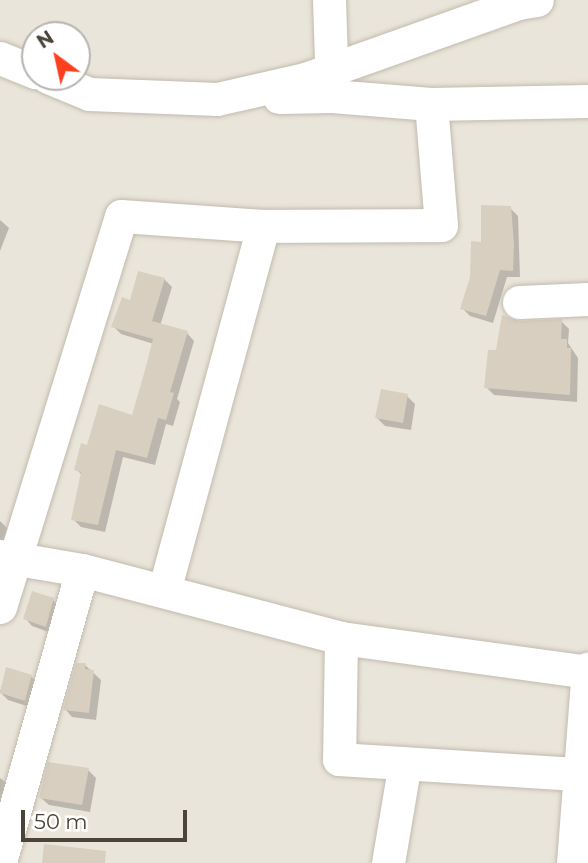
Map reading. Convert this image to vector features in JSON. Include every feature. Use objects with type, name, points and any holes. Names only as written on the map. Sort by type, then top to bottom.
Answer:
[{"type":"street","points":[[329,0],[332,83]]},
{"type":"street","points":[[82,91],[89,94],[217,99],[332,83],[518,3],[537,0]]},
{"type":"street","points":[[0,58],[21,66]]},
{"type":"street","points":[[332,83],[431,104],[588,101]]},
{"type":"street","points":[[0,607],[8,557],[121,216],[263,226],[441,225],[431,104]]},
{"type":"street","points":[[163,591],[263,226]]},
{"type":"street","points":[[519,302],[588,299]]},
{"type":"street","points":[[8,557],[82,570],[341,638],[588,671],[573,863]]},
{"type":"street","points":[[0,862],[82,570]]},
{"type":"street","points":[[341,638],[339,759],[580,774]]},
{"type":"street","points":[[388,863],[405,763]]},
{"type":"shaded area","points":[[0,0],[588,0],[588,863],[0,863]]},
{"type":"building","points":[[481,205],[511,206],[514,244],[513,271],[500,270],[486,316],[460,309],[470,277],[471,241],[481,242]]},
{"type":"building","points":[[138,271],[165,278],[152,321],[188,331],[170,392],[174,393],[166,420],[158,418],[147,458],[116,450],[98,525],[71,520],[81,472],[74,470],[81,443],[87,445],[99,404],[132,415],[145,370],[153,339],[111,327],[122,297],[130,300]]},
{"type":"building","points":[[502,315],[520,321],[562,319],[561,339],[567,339],[567,348],[571,348],[570,395],[484,388],[488,350],[496,350]]},
{"type":"building","points":[[381,389],[408,394],[403,423],[375,418]]},
{"type":"building","points":[[32,591],[54,598],[46,627],[23,619]]},
{"type":"building","points":[[76,663],[86,663],[85,669],[94,670],[89,713],[63,710]]},
{"type":"building","points":[[6,667],[32,675],[25,701],[0,693]]},
{"type":"building","points":[[48,762],[89,768],[82,805],[39,798]]},
{"type":"building","points":[[44,844],[106,851],[105,863],[42,863]]}]
